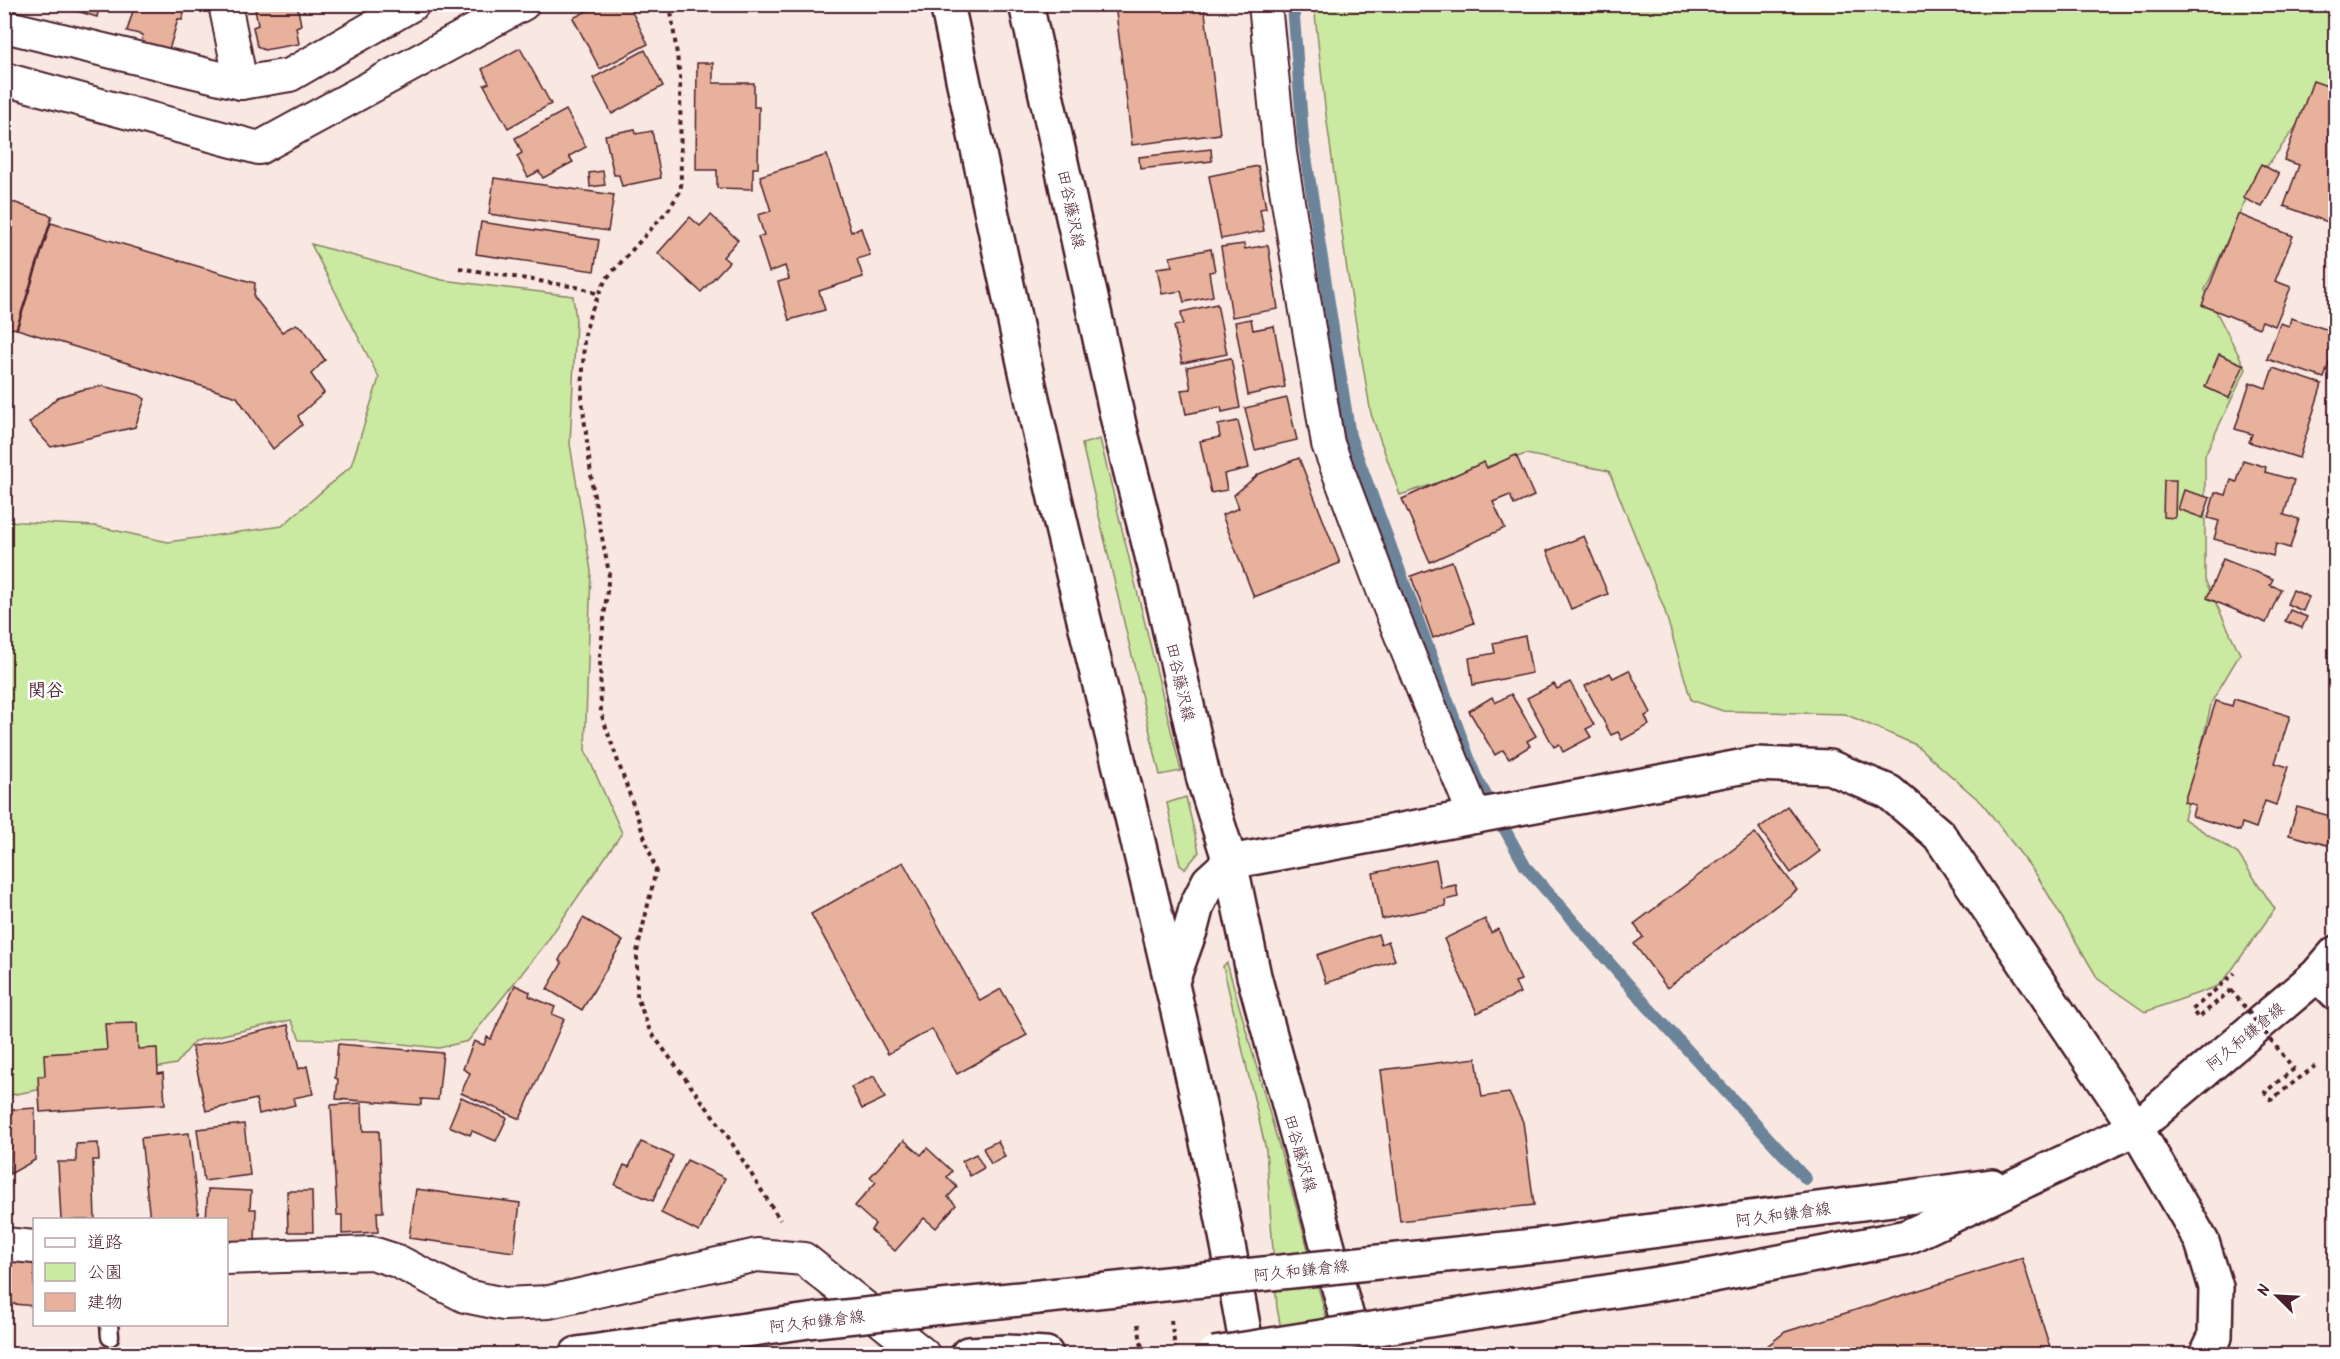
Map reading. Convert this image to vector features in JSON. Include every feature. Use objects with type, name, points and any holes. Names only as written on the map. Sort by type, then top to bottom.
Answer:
[{"type":"main road","points":[[946,4],[1048,471],[1172,981],[1230,1249],[1248,1354]]},
{"type":"main road","name":"田谷藤沢線","points":[[1026,4],[1120,429],[1204,780],[1230,862],[1254,976],[1357,1354]]},
{"type":"main road","points":[[1172,981],[1197,905],[1209,881],[1230,862],[1756,764],[1828,767],[1889,792],[1939,835],[2136,1128],[2202,1242],[2217,1287],[2215,1337],[2207,1354]]},
{"type":"main road","name":"阿久和鎌倉線","points":[[1214,1354],[1708,1276],[1907,1237],[2136,1128],[2329,974]]},
{"type":"main road","name":"阿久和鎌倉線","points":[[577,1354],[816,1320],[1541,1245],[2023,1182]]},
{"type":"main road","points":[[968,1354],[1007,1352],[1046,1354]]},
{"type":"street","points":[[225,4],[241,83]]},
{"type":"street","points":[[15,20],[241,83],[290,75],[413,4]]},
{"type":"street","points":[[4,79],[259,148],[523,4]]},
{"type":"street","points":[[1265,4],[1280,153],[1328,444],[1389,606],[1475,817]]},
{"type":"street","points":[[4,1244],[33,1247]]},
{"type":"street","points":[[228,1258],[372,1254],[398,1261],[465,1296],[504,1304],[549,1302],[757,1255],[804,1259],[923,1354]]},
{"type":"path","points":[[670,4],[680,77],[681,190],[669,209],[606,279],[590,314],[584,339],[582,400],[593,491],[609,573],[600,656],[601,713],[656,870],[637,952],[637,997],[650,1031],[725,1132],[773,1211],[791,1234],[804,1259]]},
{"type":"path","points":[[459,268],[582,288],[598,294]]},
{"type":"path","points":[[2235,973],[2192,1010],[2198,1018],[2231,990],[2294,1069],[2265,1092],[2271,1100],[2315,1066]]},
{"type":"green space","points":[[1314,5],[2335,5],[2335,87],[2325,87],[2251,188],[2205,290],[2246,369],[2205,455],[2205,580],[2240,654],[2212,701],[2184,819],[2238,854],[2275,909],[2221,985],[2145,1012],[2098,979],[2038,877],[1983,804],[1916,745],[1845,714],[1723,711],[1691,700],[1664,608],[1609,471],[1526,454],[1400,495],[1371,414],[1347,270]]},
{"type":"green space","points":[[311,244],[442,280],[573,296],[576,321],[570,444],[591,571],[585,750],[622,833],[546,943],[468,1041],[439,1048],[365,1040],[300,1039],[291,1020],[195,1041],[176,1064],[5,1096],[4,521],[95,526],[168,542],[282,526],[351,466],[379,378]]},
{"type":"green space","points":[[1100,439],[1181,771],[1160,775],[1082,444]]},
{"type":"green space","points":[[1186,797],[1199,852],[1185,869],[1180,865],[1167,803]]},
{"type":"green space","points":[[1227,963],[1336,1354],[1286,1354],[1277,1308],[1266,1150],[1223,966]]},
{"type":"building","points":[[53,4],[100,4],[97,17]]},
{"type":"building","points":[[135,4],[187,4],[182,20],[178,19],[169,50],[141,42],[143,35],[127,31]]},
{"type":"building","points":[[254,4],[297,4],[301,25],[296,27],[299,44],[264,50],[257,46],[253,27],[258,25]]},
{"type":"building","points":[[593,4],[628,4],[648,44],[600,69],[573,18],[595,7]]},
{"type":"building","points":[[1115,4],[1204,4],[1220,134],[1132,145]]},
{"type":"building","points":[[520,48],[551,104],[508,128],[484,85],[489,83],[482,69]]},
{"type":"building","points":[[645,50],[663,86],[612,114],[593,78]]},
{"type":"building","points":[[697,63],[713,63],[713,83],[754,83],[754,107],[759,107],[758,168],[753,168],[753,189],[717,188],[717,170],[696,170]]},
{"type":"building","points":[[2313,81],[2336,89],[2336,225],[2284,206],[2299,165],[2284,160]]},
{"type":"building","points":[[566,110],[586,147],[569,156],[573,162],[543,178],[539,171],[528,177],[517,156],[522,153],[515,138]]},
{"type":"building","points":[[635,129],[636,134],[652,131],[661,178],[622,186],[619,175],[614,175],[605,135]]},
{"type":"building","points":[[1211,149],[1212,161],[1140,169],[1139,157]]},
{"type":"building","points":[[827,155],[851,232],[861,228],[870,255],[857,259],[863,277],[819,291],[825,310],[789,320],[778,282],[789,279],[785,266],[769,272],[758,237],[764,235],[758,215],[771,211],[760,176]]},
{"type":"building","points":[[2261,164],[2279,174],[2262,207],[2243,198]]},
{"type":"building","points":[[1258,166],[1266,208],[1260,209],[1264,231],[1221,239],[1209,176]]},
{"type":"building","points":[[603,171],[605,185],[590,187],[589,173]]},
{"type":"building","points":[[494,178],[614,195],[608,231],[489,214]]},
{"type":"building","points":[[4,202],[16,203],[52,216],[16,329],[13,328],[4,335]]},
{"type":"building","points":[[2238,214],[2293,236],[2275,281],[2291,287],[2275,326],[2262,321],[2259,328],[2202,305]]},
{"type":"building","points":[[711,215],[738,240],[723,257],[729,262],[701,292],[658,253],[690,217],[700,226]]},
{"type":"building","points":[[481,222],[599,240],[594,271],[476,254]]},
{"type":"building","points":[[51,223],[255,283],[254,297],[282,332],[296,324],[303,328],[325,360],[311,374],[324,393],[298,416],[302,425],[273,449],[237,397],[17,329]]},
{"type":"building","points":[[1244,244],[1245,249],[1268,245],[1278,309],[1232,317],[1221,247]]},
{"type":"building","points":[[1211,249],[1215,271],[1209,272],[1213,296],[1184,302],[1181,291],[1162,294],[1157,268],[1172,266],[1170,257]]},
{"type":"building","points":[[1217,304],[1227,354],[1182,363],[1174,326],[1183,324],[1181,312]]},
{"type":"building","points":[[2291,318],[2332,331],[2330,338],[2336,340],[2336,343],[2324,378],[2267,359],[2280,323],[2289,326]]},
{"type":"building","points":[[1251,319],[1253,330],[1274,326],[1285,387],[1248,395],[1235,322]]},
{"type":"building","points":[[2219,354],[2244,365],[2229,398],[2205,387]]},
{"type":"building","points":[[1231,358],[1240,408],[1222,412],[1221,407],[1186,414],[1181,390],[1191,389],[1187,367]]},
{"type":"building","points":[[2273,368],[2322,384],[2299,458],[2249,442],[2252,434],[2235,429],[2250,382],[2266,388]]},
{"type":"building","points":[[102,386],[139,395],[145,399],[135,427],[51,447],[29,423],[58,397]]},
{"type":"building","points":[[1287,398],[1297,440],[1255,450],[1245,408]]},
{"type":"building","points":[[1238,421],[1249,468],[1224,474],[1227,490],[1211,493],[1200,441],[1220,437],[1218,425]]},
{"type":"building","points":[[1516,455],[1534,496],[1514,505],[1510,495],[1493,502],[1505,528],[1430,562],[1402,499],[1484,462],[1487,468]]},
{"type":"building","points":[[1299,458],[1340,563],[1254,597],[1222,515],[1239,508],[1234,495],[1259,474]]},
{"type":"building","points":[[2243,460],[2266,467],[2265,472],[2294,480],[2284,515],[2299,519],[2290,548],[2276,544],[2273,556],[2214,539],[2219,521],[2208,518],[2215,492],[2226,495],[2231,480],[2237,482]]},
{"type":"building","points":[[2164,480],[2176,480],[2175,518],[2163,517]]},
{"type":"building","points":[[2184,490],[2210,498],[2203,518],[2178,509]]},
{"type":"building","points":[[1584,536],[1608,594],[1571,609],[1547,551]]},
{"type":"building","points":[[2223,559],[2273,579],[2270,585],[2281,589],[2266,623],[2207,598]]},
{"type":"building","points":[[1452,561],[1474,623],[1433,638],[1411,576]]},
{"type":"building","points":[[2293,590],[2309,597],[2303,611],[2287,604]]},
{"type":"building","points":[[2290,610],[2307,617],[2302,628],[2285,621]]},
{"type":"building","points":[[1525,636],[1532,673],[1473,685],[1469,658],[1495,653],[1493,643]]},
{"type":"building","points":[[1629,670],[1651,713],[1645,716],[1649,725],[1622,740],[1618,732],[1611,735],[1585,686],[1610,673],[1613,678]]},
{"type":"building","points":[[1570,682],[1594,725],[1586,729],[1591,737],[1563,752],[1559,744],[1554,747],[1527,698],[1554,684],[1557,689]]},
{"type":"building","points":[[1511,694],[1536,736],[1527,741],[1530,746],[1509,759],[1503,750],[1495,755],[1469,711],[1492,697],[1495,703]]},
{"type":"building","points":[[2234,699],[2290,716],[2275,763],[2288,767],[2276,805],[2265,801],[2256,828],[2242,823],[2240,831],[2192,816],[2195,805],[2184,802],[2216,701],[2232,706]]},
{"type":"building","points":[[1788,807],[1820,851],[1791,873],[1759,828]]},
{"type":"building","points":[[2297,807],[2334,817],[2327,845],[2289,835]]},
{"type":"building","points":[[1755,833],[1797,890],[1667,988],[1634,944],[1643,937],[1634,924]]},
{"type":"building","points":[[1436,860],[1441,888],[1456,885],[1458,897],[1445,900],[1446,906],[1382,919],[1373,873]]},
{"type":"building","points":[[903,862],[980,1001],[1001,989],[1027,1035],[957,1074],[932,1029],[888,1054],[811,914]]},
{"type":"building","points":[[583,918],[623,941],[582,1010],[547,989],[562,963],[559,960]]},
{"type":"building","points":[[1485,919],[1491,933],[1498,929],[1521,980],[1515,982],[1520,993],[1477,1013],[1444,939]]},
{"type":"building","points":[[1378,934],[1381,944],[1388,941],[1395,960],[1326,983],[1317,955]]},
{"type":"building","points":[[515,985],[530,992],[529,996],[555,1007],[552,1014],[564,1019],[520,1119],[461,1093],[470,1073],[463,1069],[474,1041],[484,1045],[487,1037],[491,1039]]},
{"type":"building","points":[[137,1023],[138,1049],[157,1048],[158,1074],[163,1073],[165,1104],[40,1112],[38,1076],[45,1076],[44,1054],[107,1050],[105,1024]]},
{"type":"building","points":[[288,1025],[299,1069],[307,1066],[313,1094],[293,1098],[295,1105],[259,1114],[256,1099],[206,1111],[192,1047]]},
{"type":"building","points":[[338,1044],[443,1053],[438,1100],[421,1099],[421,1105],[336,1099]]},
{"type":"building","points":[[1476,1058],[1482,1097],[1509,1093],[1523,1122],[1534,1205],[1400,1221],[1381,1070]]},
{"type":"building","points":[[874,1076],[885,1098],[862,1109],[851,1087]]},
{"type":"building","points":[[461,1097],[507,1118],[496,1141],[472,1131],[470,1135],[449,1126]]},
{"type":"building","points":[[362,1103],[363,1131],[379,1131],[383,1212],[377,1212],[378,1232],[342,1234],[342,1215],[337,1215],[331,1105]]},
{"type":"building","points":[[35,1108],[35,1160],[10,1174],[8,1110]]},
{"type":"building","points":[[244,1124],[250,1175],[204,1181],[197,1129]]},
{"type":"building","points":[[189,1133],[199,1218],[150,1218],[141,1138]]},
{"type":"building","points":[[904,1140],[921,1155],[927,1148],[952,1171],[947,1177],[957,1187],[948,1197],[956,1205],[936,1228],[924,1218],[895,1251],[871,1230],[875,1224],[855,1206],[876,1182],[870,1177]]},
{"type":"building","points":[[998,1141],[1005,1157],[991,1164],[983,1148]]},
{"type":"building","points":[[641,1142],[673,1156],[653,1201],[615,1185],[624,1165],[629,1167]]},
{"type":"building","points":[[98,1143],[99,1160],[93,1160],[95,1218],[61,1218],[58,1162],[76,1162],[76,1144]]},
{"type":"building","points":[[976,1154],[984,1168],[970,1176],[962,1161]]},
{"type":"building","points":[[687,1160],[725,1178],[699,1232],[661,1213]]},
{"type":"building","points":[[208,1189],[251,1191],[250,1209],[256,1209],[255,1243],[228,1242],[228,1218],[206,1218]]},
{"type":"building","points":[[416,1189],[520,1203],[514,1252],[409,1238]]},
{"type":"building","points":[[287,1191],[312,1191],[313,1232],[288,1232]]},
{"type":"building","points":[[4,1256],[33,1258],[33,1306],[4,1303]]},
{"type":"building","points":[[2022,1258],[2052,1354],[1757,1354],[1785,1332]]},
{"type":"waterway","points":[[1293,4],[1303,138],[1350,436],[1476,777],[1525,866],[1648,1007],[1806,1179]]},
{"type":"district","name":"関谷","points":[[46,690]]}]
